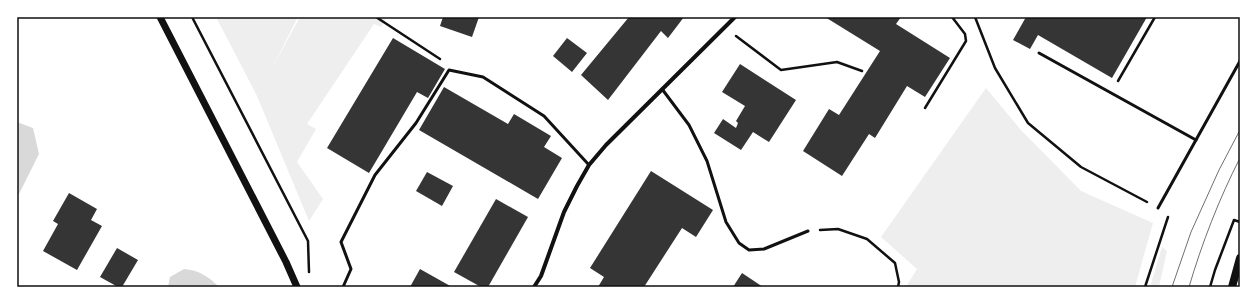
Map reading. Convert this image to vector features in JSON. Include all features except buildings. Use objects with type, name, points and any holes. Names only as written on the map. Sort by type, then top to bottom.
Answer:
[{"type":"main road","points":[[1232,287],[1238,270],[1240,258]]},
{"type":"street","points":[[160,17],[286,262],[297,287]]},
{"type":"street","points":[[534,287],[541,276],[564,212],[589,165],[606,145],[734,17]]},
{"type":"lane","points":[[1039,53],[1196,140]]},
{"type":"lane","points":[[1158,208],[1240,61]]},
{"type":"lane","points":[[343,287],[351,268],[341,242],[375,175],[416,123],[449,70],[483,77],[544,116],[589,165]]},
{"type":"lane","points":[[662,89],[689,125],[707,161],[726,222],[739,243],[749,250],[764,249],[808,231]]},
{"type":"path","points":[[192,17],[308,241],[309,274]]},
{"type":"path","points":[[376,17],[458,72]]},
{"type":"path","points":[[925,108],[966,41],[965,34],[952,17]]},
{"type":"path","points":[[975,17],[995,68],[1028,124],[1081,167],[1169,214],[1145,287]]},
{"type":"path","points":[[1112,93],[1155,17]]},
{"type":"path","points":[[724,27],[781,70],[837,62],[862,71]]},
{"type":"path","points":[[1210,287],[1234,220],[1240,222]]},
{"type":"path","points":[[808,231],[838,228],[867,239],[895,263],[899,282],[898,287]]},
{"type":"shaded area","points":[[216,17],[298,17],[272,68],[300,17],[387,17],[381,27],[374,24],[307,124],[316,129],[297,162],[323,199],[309,221],[257,96]]},
{"type":"shaded area","points":[[986,88],[1020,129],[1081,191],[1153,223],[1135,287],[906,287],[917,269],[881,237]]},
{"type":"shaded area","points":[[17,122],[33,128],[39,154],[17,198]]},
{"type":"shaded area","points":[[1162,247],[1167,251],[1159,287],[1150,287]]},
{"type":"shaded area","points":[[184,269],[203,275],[219,287],[168,287],[170,277]]},
{"type":"tram line","points":[[1172,287],[1191,232],[1219,170],[1240,130]]},
{"type":"tram line","points":[[1189,287],[1212,221],[1240,158]]}]
